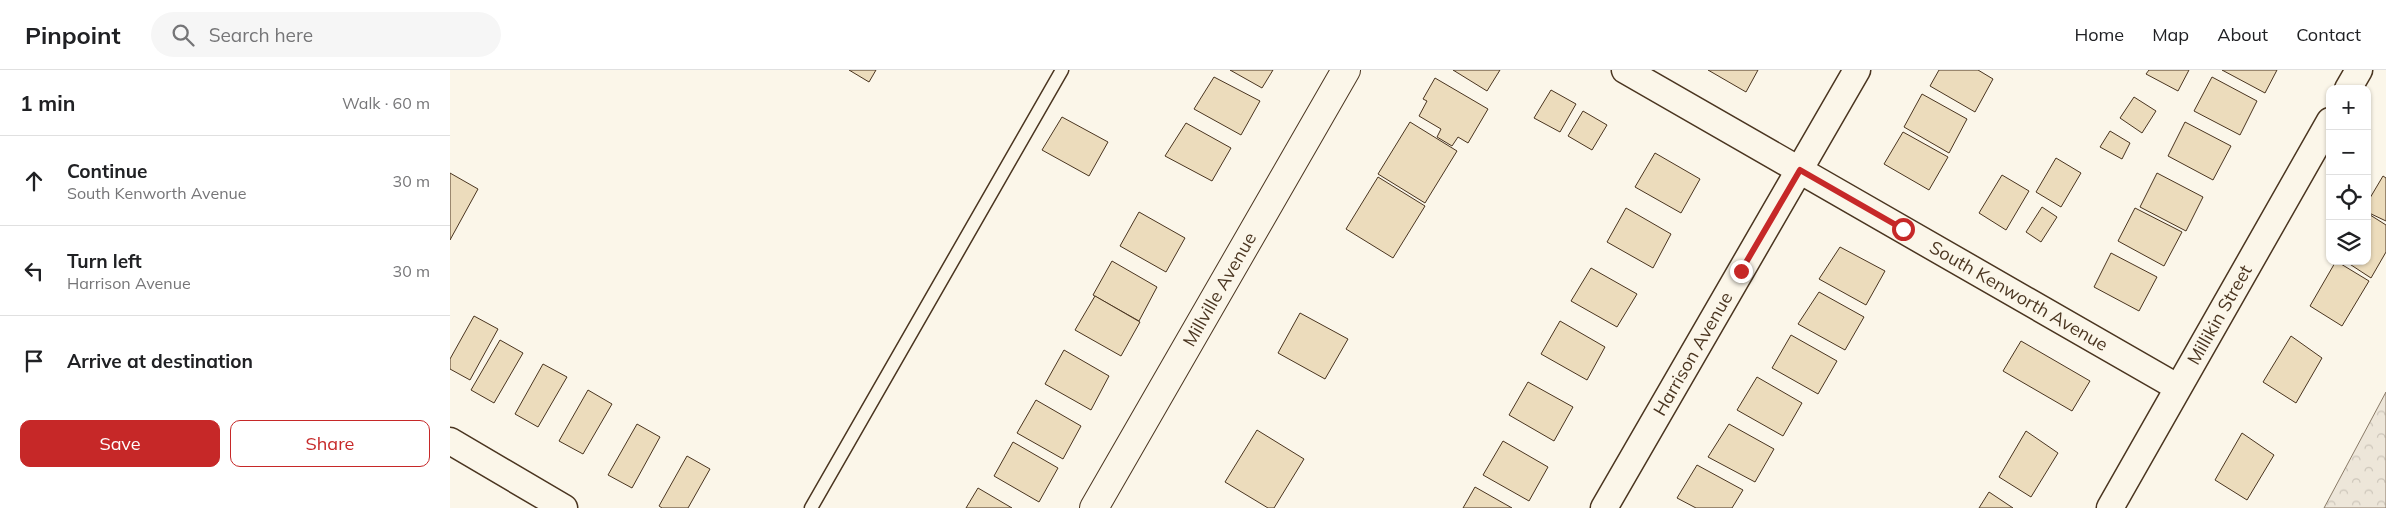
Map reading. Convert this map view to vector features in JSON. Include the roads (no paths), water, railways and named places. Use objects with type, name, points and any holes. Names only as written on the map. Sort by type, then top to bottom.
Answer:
[{"type":"main road","name":"Millville Avenue","points":[[1094,508],[1346,70]]},
{"type":"street","name":"South Kenworth Avenue","points":[[1625,70],[2177,387]]},
{"type":"street","name":"Harrison Avenue","points":[[1604,508],[1857,70]]},
{"type":"street","points":[[2350,85],[2359,70]]},
{"type":"street","name":"Millikin Street","points":[[2110,508],[2177,387],[2326,128]]},
{"type":"street","points":[[450,441],[564,508]]},
{"type":"lane","points":[[811,508],[1062,70]]}]
